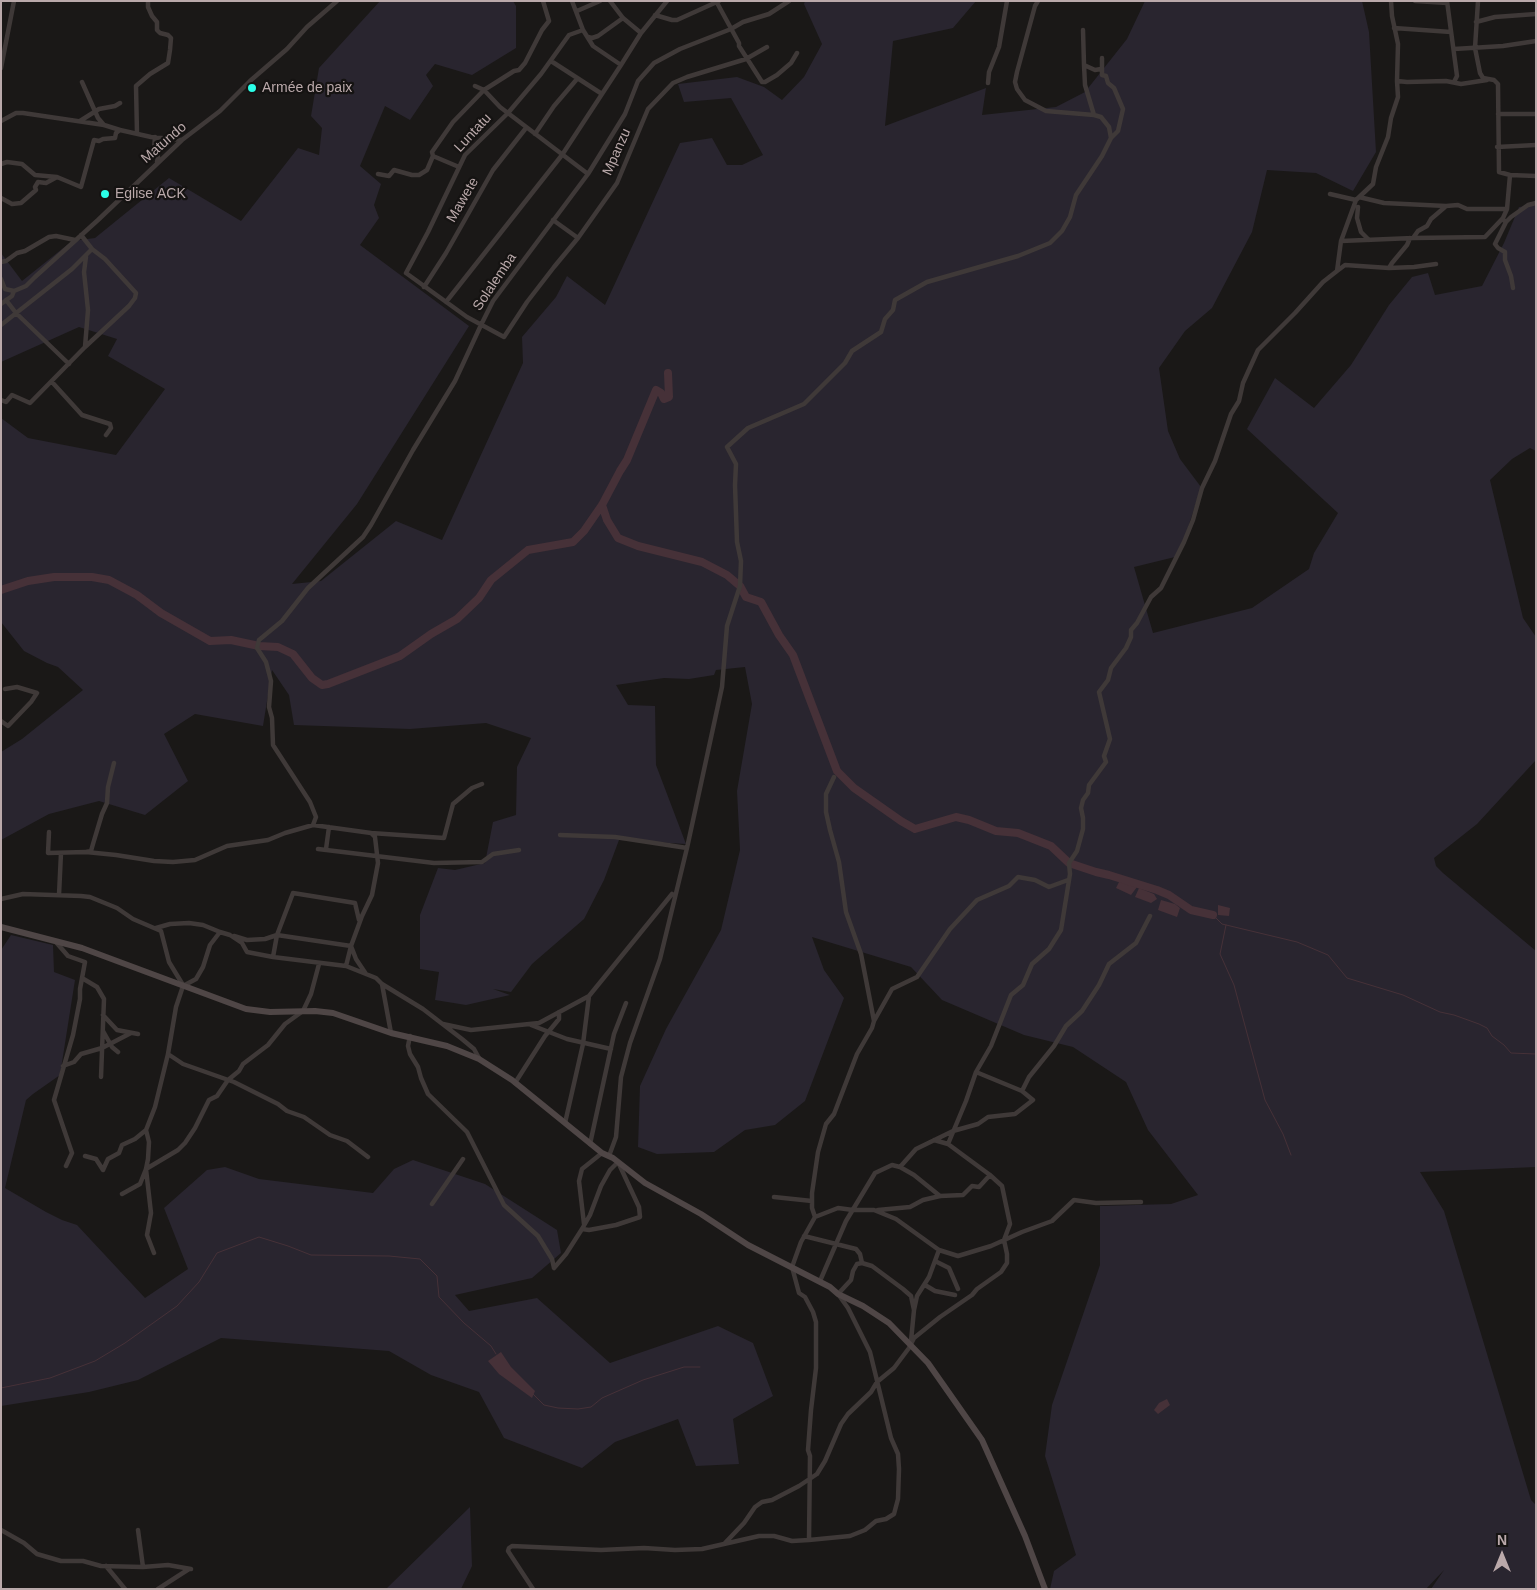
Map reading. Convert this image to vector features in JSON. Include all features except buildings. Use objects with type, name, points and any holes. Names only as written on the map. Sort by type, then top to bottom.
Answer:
[{"type":"street","points":[[1,68],[14,1]]},
{"type":"street","points":[[137,134],[136,86],[150,74],[168,63],[171,38],[157,30],[157,22],[148,7],[148,1]]},
{"type":"street","name":"Matundo","points":[[1,304],[12,296],[14,291],[26,286],[98,220],[157,162],[220,111],[250,81],[287,49],[307,27],[337,1]]},
{"type":"street","points":[[378,174],[389,176],[394,170],[419,175],[426,170],[433,156],[432,152],[445,132],[484,90],[514,71],[519,70],[525,63],[542,30],[549,21],[544,1]]},
{"type":"street","points":[[572,1],[583,30],[593,46],[621,65]]},
{"type":"street","points":[[577,11],[600,1]]},
{"type":"street","points":[[610,1],[623,18],[641,33]]},
{"type":"street","points":[[446,302],[562,155],[641,33],[666,1]]},
{"type":"street","name":"Solalemba","points":[[313,825],[316,817],[310,802],[273,745],[272,718],[269,707],[271,681],[266,662],[261,656],[257,645],[282,621],[308,588],[363,538],[455,381],[494,301],[588,174],[625,114],[638,81],[654,63],[680,49],[730,30],[743,22],[769,14],[789,1]]},
{"type":"street","points":[[988,83],[989,72],[999,47],[1007,1]]},
{"type":"street","points":[[1038,1],[1017,72],[1015,82],[1017,89],[1025,100],[1046,111],[1101,117],[1106,122],[1111,138]]},
{"type":"street","points":[[1336,271],[1341,241],[1351,213],[1359,198],[1373,184],[1376,167],[1388,137],[1391,118],[1398,97],[1398,44],[1394,28],[1392,1]]},
{"type":"street","points":[[1415,1],[1447,2],[1457,76],[1454,82]]},
{"type":"street","points":[[1478,1],[1474,48],[1481,76],[1494,80],[1498,84],[1497,147],[1499,172],[1510,175],[1536,176]]},
{"type":"street","points":[[655,15],[677,20],[717,2],[746,59],[762,82],[765,82],[791,63],[797,53]]},
{"type":"street","points":[[1476,22],[1536,14]]},
{"type":"street","points":[[588,37],[598,36],[623,18]]},
{"type":"street","points":[[1394,28],[1452,32]]},
{"type":"street","name":"Luntatu","points":[[424,287],[406,273],[465,155],[508,113],[569,36],[583,30]]},
{"type":"street","points":[[1083,30],[1085,85],[1094,115]]},
{"type":"street","points":[[1454,49],[1503,46],[1536,41]]},
{"type":"street","name":"Mpanzu","points":[[481,325],[504,337],[617,183],[648,108],[662,92],[673,83],[687,77],[746,59],[767,47]]},
{"type":"street","points":[[609,1156],[616,1137],[621,1077],[630,1043],[660,958],[687,848],[722,687],[727,626],[740,586],[741,561],[737,542],[736,464],[727,447],[748,428],[804,404],[845,363],[852,351],[881,332],[884,319],[893,310],[895,300],[927,282],[1018,256],[1050,243],[1062,232],[1070,217],[1076,195],[1102,156],[1111,138],[1118,131],[1123,109],[1114,88],[1108,82],[1106,76],[1102,74],[1102,58]]},
{"type":"street","points":[[551,61],[602,94]]},
{"type":"street","points":[[1084,66],[1095,70],[1101,69]]},
{"type":"street","points":[[535,134],[554,106],[577,79]]},
{"type":"street","points":[[1397,80],[1407,82],[1454,82],[1461,84],[1490,80]]},
{"type":"street","points":[[82,82],[104,126]]},
{"type":"street","points":[[475,86],[484,90],[526,128],[588,174]]},
{"type":"street","points":[[78,121],[95,111],[120,103]]},
{"type":"street","points":[[1,121],[16,113],[23,113],[78,121],[137,134],[182,140]]},
{"type":"street","points":[[1498,114],[1536,114]]},
{"type":"street","name":"Mawete","points":[[424,287],[446,254],[494,170],[526,128]]},
{"type":"street","points":[[1,164],[7,162],[22,164],[35,175],[57,176],[81,187],[94,140],[115,138],[116,133],[120,130]]},
{"type":"street","points":[[155,137],[154,149],[158,157],[157,162]]},
{"type":"street","points":[[1497,147],[1536,144]]},
{"type":"street","points":[[433,156],[459,167]]},
{"type":"street","points":[[1510,175],[1504,220],[1496,244],[1498,248],[1505,252],[1505,260],[1513,288]]},
{"type":"street","points":[[1,198],[12,204],[21,203],[36,190],[35,187],[38,182],[46,182],[57,176]]},
{"type":"street","points":[[1330,194],[1384,203],[1458,205],[1467,208],[1506,209]]},
{"type":"street","points":[[1359,198],[1357,218],[1361,232],[1368,240]]},
{"type":"street","points":[[1341,241],[1485,237],[1504,220],[1528,205],[1536,203]]},
{"type":"street","points":[[1390,268],[1411,238],[1427,226],[1431,219],[1446,206]]},
{"type":"street","points":[[1351,213],[1358,207]]},
{"type":"street","points":[[553,220],[578,238]]},
{"type":"street","points":[[1,400],[6,402],[12,395],[30,403],[85,346],[130,306],[135,298],[136,293],[106,259],[92,248],[81,235]]},
{"type":"street","points":[[1,262],[17,253],[25,252],[48,237],[56,236],[75,240]]},
{"type":"street","points":[[1,325],[58,281],[92,248]]},
{"type":"street","points":[[85,346],[88,310],[84,272],[86,255]]},
{"type":"street","points":[[948,1144],[976,1072],[991,1046],[1011,995],[1023,984],[1032,964],[1049,949],[1060,930],[1069,863],[1077,851],[1083,829],[1081,808],[1083,800],[1088,793],[1089,784],[1106,762],[1104,756],[1110,738],[1099,692],[1108,680],[1111,668],[1126,648],[1131,637],[1131,630],[1137,623],[1151,597],[1161,588],[1184,542],[1193,520],[1202,488],[1215,462],[1231,414],[1239,402],[1243,383],[1258,350],[1295,314],[1323,282],[1345,265],[1414,268],[1436,264]]},
{"type":"street","points":[[1,279],[6,299],[16,313],[69,364]]},
{"type":"street","points":[[424,287],[481,325]]},
{"type":"street","points":[[5,289],[14,291]]},
{"type":"street","points":[[52,382],[82,415],[110,424],[111,430],[106,435]]},
{"type":"street","points":[[1,721],[8,726],[37,693],[17,687],[5,689]]},
{"type":"street","points":[[86,852],[90,851],[97,835],[107,803],[108,787],[114,763]]},
{"type":"street","points":[[834,777],[826,794],[826,812],[840,862],[846,912],[861,954],[874,1022]]},
{"type":"street","points":[[48,832],[48,853],[86,852],[154,862],[189,861],[227,846],[268,840],[313,825],[444,838],[453,804],[472,788],[482,784]]},
{"type":"street","points":[[326,849],[329,827]]},
{"type":"street","points":[[346,966],[351,946],[372,896],[378,863],[375,837],[371,832]]},
{"type":"street","points":[[560,835],[615,837],[687,848]]},
{"type":"street","points":[[318,849],[377,855],[434,864],[482,862],[493,854],[519,850]]},
{"type":"street","points":[[59,895],[60,852]]},
{"type":"street","points":[[442,1024],[471,1030],[539,1023],[589,996],[624,951],[671,897],[680,873]]},
{"type":"street","points":[[815,1217],[812,1201],[818,1152],[826,1124],[834,1114],[856,1054],[892,989],[917,977],[950,929],[976,900],[1009,886],[1018,877],[1035,880],[1049,887],[1068,880]]},
{"type":"street","points":[[273,957],[277,935],[293,893],[355,903],[360,922]]},
{"type":"street","points":[[1,899],[23,894],[90,897],[117,908],[133,918],[156,928],[163,934],[168,962],[183,986]]},
{"type":"street","points":[[1022,1091],[1029,1077],[1054,1046],[1066,1026],[1082,1011],[1099,985],[1109,964],[1136,943],[1150,916]]},
{"type":"street","points":[[156,928],[170,924],[203,924],[220,932],[247,940],[265,939],[277,935],[351,946]]},
{"type":"street","points":[[1,927],[88,950],[246,1009],[300,1013],[315,1011],[333,1013],[391,1033],[447,1046],[480,1059],[515,1083],[602,1153],[618,1162],[646,1183],[700,1214],[748,1245],[820,1281],[838,1294],[863,1306],[889,1323],[928,1363],[982,1440],[1021,1528],[1045,1589]]},
{"type":"street","points":[[85,1156],[96,1159],[103,1170],[108,1160],[119,1153],[122,1146],[135,1140],[146,1130],[155,1107],[168,1054],[176,1007],[183,986],[196,979],[203,966],[210,945],[220,932]]},
{"type":"street","points":[[230,935],[242,943],[247,952],[319,964],[346,966],[376,978],[382,984],[424,1009],[474,1049],[480,1059]]},
{"type":"street","points":[[54,940],[68,956],[85,962]]},
{"type":"street","points":[[351,946],[356,959],[366,974]]},
{"type":"street","points":[[66,1166],[72,1153],[54,1100],[73,1035],[88,950]]},
{"type":"street","points":[[146,1169],[178,1150],[186,1143],[209,1100],[217,1096],[228,1080],[243,1064],[268,1045],[285,1024],[303,1011],[311,994],[319,964]]},
{"type":"street","points":[[82,978],[97,987],[104,1000],[101,1077]]},
{"type":"street","points":[[382,984],[391,1033]]},
{"type":"street","points":[[565,1124],[583,1044],[589,996]]},
{"type":"street","points":[[590,1144],[611,1049],[621,1013],[626,1003]]},
{"type":"street","points":[[515,1083],[559,1019],[559,1012]]},
{"type":"street","points":[[103,1015],[117,1030],[138,1034]]},
{"type":"street","points":[[530,1024],[548,1033],[583,1044],[611,1049]]},
{"type":"street","points":[[103,1030],[112,1047],[118,1052]]},
{"type":"street","points":[[63,1066],[74,1062],[81,1054],[102,1048],[131,1033]]},
{"type":"street","points":[[410,1036],[408,1046],[410,1054],[418,1067],[428,1094],[467,1132],[504,1205],[538,1236],[552,1259],[554,1268],[566,1254],[583,1227],[590,1215],[601,1186],[610,1170],[618,1162]]},
{"type":"street","points":[[168,1054],[183,1064],[228,1080],[264,1097],[287,1111],[304,1117],[330,1135],[347,1141],[368,1157]]},
{"type":"street","points":[[900,1167],[916,1148],[953,1131],[978,1124],[988,1117],[1016,1114],[1033,1100],[1022,1091],[976,1072]]},
{"type":"street","points":[[122,1194],[140,1184],[146,1169],[149,1142],[146,1130]]},
{"type":"street","points":[[725,1543],[744,1523],[755,1507],[762,1502],[772,1500],[817,1474],[826,1461],[844,1419],[871,1392],[877,1382],[894,1368],[914,1338],[1002,1272],[1007,1263],[1004,1240],[1010,1224],[1005,1196],[999,1182],[948,1144],[934,1140]]},
{"type":"street","points":[[583,1227],[579,1181],[582,1169],[602,1153]]},
{"type":"street","points":[[432,1204],[464,1159]]},
{"type":"street","points":[[583,1227],[589,1230],[616,1225],[640,1216],[639,1207],[618,1162]]},
{"type":"street","points":[[820,1281],[846,1221],[875,1173],[892,1165],[900,1167],[914,1175],[940,1196]]},
{"type":"street","points":[[146,1169],[151,1213],[147,1235],[154,1253]]},
{"type":"street","points":[[809,1540],[810,1456],[808,1450],[817,1359],[816,1322],[805,1297],[799,1293],[792,1267],[804,1236],[815,1217],[838,1208],[874,1210],[910,1206],[923,1200],[940,1196],[963,1195],[972,1186],[979,1187],[990,1175]]},
{"type":"street","points":[[774,1197],[812,1201]]},
{"type":"street","points":[[874,1210],[896,1218],[939,1250],[958,1256],[991,1246],[1052,1221],[1074,1200],[1096,1203],[1141,1202]]},
{"type":"street","points":[[804,1236],[856,1250],[860,1254],[862,1262]]},
{"type":"street","points":[[911,1345],[917,1296],[924,1285],[939,1250]]},
{"type":"street","points":[[935,1261],[949,1268],[958,1289]]},
{"type":"street","points":[[838,1294],[851,1280],[857,1264],[862,1262],[872,1266],[911,1296],[914,1310]]},
{"type":"street","points":[[924,1285],[934,1290],[955,1295]]},
{"type":"street","points":[[533,1589],[508,1551],[512,1546],[601,1550],[644,1548],[674,1550],[702,1548],[758,1536],[774,1536],[792,1541],[809,1540],[850,1536],[894,1514],[898,1499],[898,1454],[892,1438],[870,1352],[848,1308],[838,1294]]},
{"type":"street","points":[[1,1530],[24,1543],[37,1554],[61,1561],[83,1561],[106,1566],[143,1567],[168,1565],[191,1568],[158,1589]]},
{"type":"street","points":[[138,1530],[143,1567]]},
{"type":"street","points":[[106,1566],[125,1589]]},
{"type":"shaded area","points":[[380,1],[513,1],[516,6],[516,48],[472,75],[435,64],[426,75],[433,86],[410,120],[385,106],[360,166],[381,184],[374,205],[379,218],[360,245],[469,326],[357,504],[292,584],[321,581],[396,521],[442,540],[523,363],[522,337],[556,297],[567,276],[605,305],[680,143],[712,138],[727,165],[742,165],[763,155],[731,98],[684,102],[678,84],[737,77],[764,87],[782,100],[804,77],[822,44],[804,4],[805,1],[976,1],[953,28],[893,41],[885,126],[986,88],[982,115],[1056,107],[1085,92],[1127,39],[1145,1],[1362,1],[1369,32],[1376,152],[1353,191],[1316,173],[1267,170],[1252,232],[1212,308],[1185,331],[1159,368],[1168,431],[1180,459],[1201,487],[1179,556],[1134,567],[1153,633],[1252,608],[1309,569],[1314,553],[1338,513],[1247,429],[1275,378],[1314,408],[1351,365],[1389,305],[1412,277],[1428,273],[1435,295],[1482,286],[1504,243],[1519,207],[1536,205],[1536,451],[1530,448],[1512,459],[1490,480],[1523,618],[1536,637],[1536,760],[1477,824],[1434,858],[1436,866],[1443,873],[1536,951],[1536,1167],[1420,1172],[1444,1211],[1531,1500],[1536,1505],[1536,1589],[1431,1589],[1444,1570],[1426,1589],[1050,1589],[1054,1571],[1076,1555],[1045,1456],[1052,1405],[1100,1265],[1100,1206],[1171,1204],[1198,1195],[1148,1130],[1126,1082],[1073,1047],[1024,1035],[942,1000],[911,967],[812,937],[824,970],[844,998],[805,1101],[775,1125],[745,1130],[714,1152],[657,1154],[638,1147],[640,1086],[666,1029],[721,930],[740,850],[737,791],[752,704],[745,667],[716,670],[714,675],[689,679],[664,678],[616,685],[628,705],[655,706],[656,765],[686,844],[619,840],[604,880],[584,919],[532,964],[511,992],[493,989],[510,995],[466,1005],[435,1000],[439,972],[420,969],[420,915],[438,868],[455,870],[485,863],[493,822],[516,815],[517,767],[531,738],[486,723],[410,729],[294,725],[289,695],[272,670],[263,726],[195,714],[164,734],[188,781],[145,815],[99,801],[49,814],[1,840],[1,752],[22,739],[83,690],[58,667],[24,651],[1,622],[1,418],[28,438],[116,455],[165,389],[108,356],[117,339],[79,327],[1,362],[1,253],[22,281],[72,241],[95,238],[169,178],[241,221],[298,148],[319,155],[322,128],[311,116],[319,68]]},
{"type":"shaded area","points":[[1120,880],[1137,887],[1131,895],[1116,888]]},
{"type":"shaded area","points":[[1139,888],[1154,894],[1157,899],[1151,903],[1135,897]]},
{"type":"shaded area","points":[[1161,900],[1175,904],[1180,908],[1177,917],[1158,910]]},
{"type":"shaded area","points":[[1218,905],[1230,908],[1229,916],[1218,915]]},
{"type":"shaded area","points":[[11,935],[53,945],[54,972],[75,980],[60,1075],[26,1100],[5,1188],[46,1212],[77,1225],[145,1298],[188,1269],[164,1208],[207,1170],[225,1167],[259,1179],[373,1193],[394,1169],[413,1160],[485,1184],[557,1230],[561,1253],[532,1278],[455,1295],[469,1311],[537,1298],[610,1363],[718,1326],[753,1343],[773,1396],[733,1419],[739,1464],[696,1466],[678,1419],[615,1442],[582,1468],[504,1438],[479,1392],[431,1375],[389,1351],[221,1338],[138,1380],[89,1392],[1,1406],[1,950]]},
{"type":"shaded area","points":[[501,1352],[511,1367],[535,1391],[532,1398],[499,1374],[488,1361]]},
{"type":"shaded area","points":[[1167,1399],[1170,1405],[1158,1414],[1154,1410],[1159,1403]]},
{"type":"shaded area","points":[[470,1507],[472,1566],[461,1589],[386,1589]]},
{"type":"waterway","points":[[1,590],[28,581],[54,577],[92,577],[109,580],[137,595],[161,613],[210,641],[231,640],[259,646],[278,647],[293,654],[312,678],[322,685],[328,684],[400,656],[431,634],[457,619],[479,598],[491,580],[528,550],[573,542],[584,531],[602,505],[627,460],[656,390],[661,393],[664,399],[669,397],[668,373]]},
{"type":"waterway","points":[[602,505],[607,520],[618,538],[638,546],[702,562],[727,575],[740,586],[746,597],[761,602],[779,635],[793,655],[837,771],[854,788],[901,821],[915,829],[956,817],[996,831],[1018,833],[1051,846],[1069,863],[1157,890],[1169,895],[1191,910],[1213,915]]},
{"type":"waterway","points":[[1213,915],[1222,924],[1297,942],[1328,955],[1347,978],[1403,995],[1440,1012],[1479,1024],[1487,1028],[1492,1036],[1511,1053],[1536,1054]]},
{"type":"waterway","points":[[1226,925],[1220,954],[1234,985],[1265,1100],[1283,1134],[1291,1155]]},
{"type":"waterway","points":[[1,1388],[50,1378],[95,1361],[125,1343],[177,1306],[199,1282],[217,1253],[259,1237],[311,1255],[389,1256],[420,1259],[437,1276],[439,1297],[464,1323],[491,1346],[496,1354]]},
{"type":"waterway","points":[[533,1394],[544,1405],[578,1409],[591,1407],[602,1398],[643,1380],[684,1367],[700,1367]]},
{"type":"place","name":"Armée de paix","points":[[252,88]]},
{"type":"place","name":"Eglise ACK","points":[[105,194]]}]
